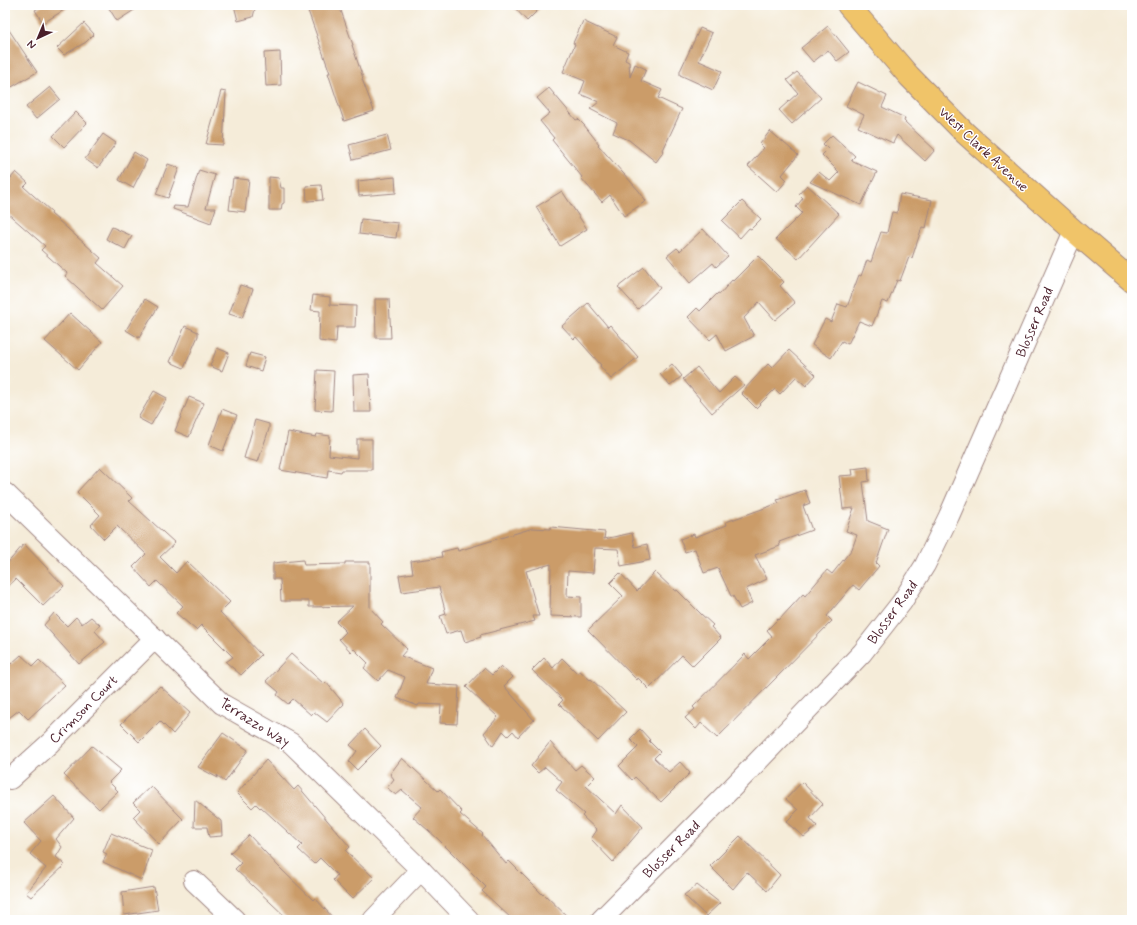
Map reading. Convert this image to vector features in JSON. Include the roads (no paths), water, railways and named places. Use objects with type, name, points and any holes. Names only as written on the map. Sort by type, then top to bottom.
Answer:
[{"type":"main road","name":"West Clark Avenue","points":[[848,5],[909,76],[959,127],[1074,231],[1132,281]]},
{"type":"street","name":"Blosser Road","points":[[601,920],[731,789],[862,653],[902,602],[925,565],[949,516],[1074,231]]},
{"type":"street","name":"Terrazzo Way","points":[[9,505],[155,638],[222,704],[291,743],[421,870],[469,920]]},
{"type":"street","name":"Crimson Court","points":[[10,779],[50,743],[155,638]]},
{"type":"street","points":[[373,920],[421,870]]},
{"type":"street","points":[[194,881],[235,920]]}]
